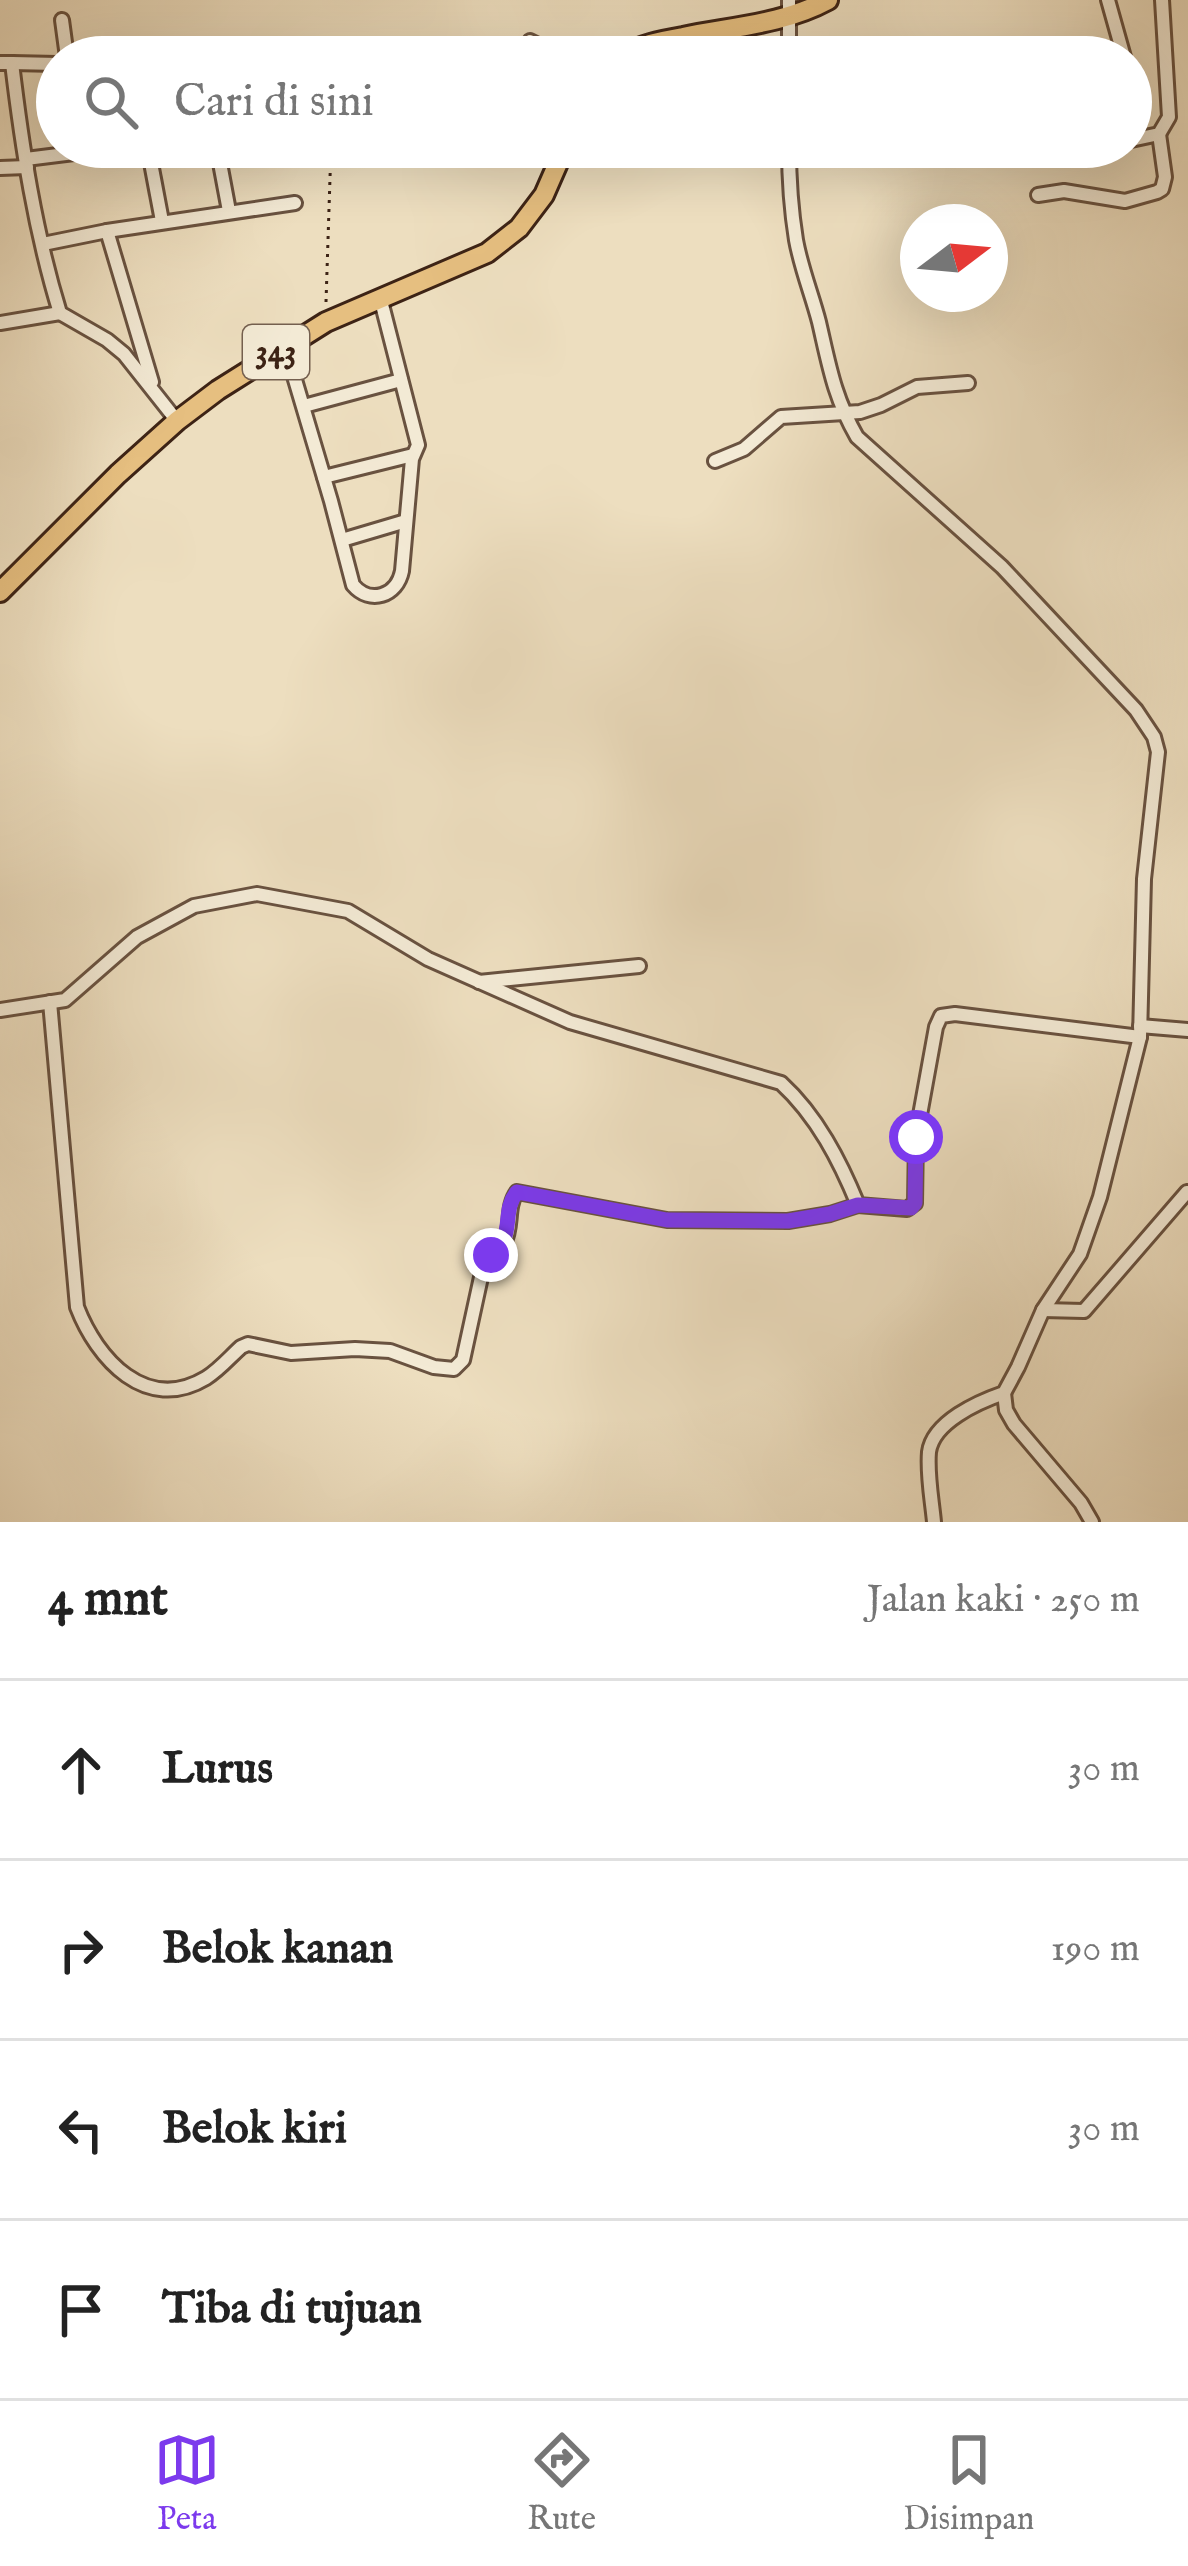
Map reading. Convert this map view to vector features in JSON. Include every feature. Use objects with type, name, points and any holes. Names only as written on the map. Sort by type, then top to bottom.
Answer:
[{"type":"main road","points":[[683,36],[828,0]]},
{"type":"main road","name":"343","points":[[0,592],[176,421],[326,322],[487,253],[519,228],[544,195],[556,168]]},
{"type":"street","points":[[1108,0],[1117,36]]},
{"type":"street","points":[[1038,195],[1064,191],[1125,201],[1162,189],[1165,177],[1159,134],[1169,117],[1162,0]]},
{"type":"street","points":[[62,20],[64,36]]},
{"type":"street","points":[[36,64],[6,63],[60,313]]},
{"type":"street","points":[[0,113],[18,112]]},
{"type":"street","points":[[1152,136],[1159,134]]},
{"type":"street","points":[[0,168],[36,161]]},
{"type":"street","points":[[152,168],[162,221]]},
{"type":"street","points":[[221,168],[229,211]]},
{"type":"street","points":[[788,168],[796,243],[831,380],[857,436],[1002,567],[1136,710],[1158,752],[1144,879],[1140,1031],[1100,1197],[1080,1254],[1043,1310],[1004,1394],[1014,1424],[1082,1503],[1092,1522]]},
{"type":"street","points":[[43,244],[295,203]]},
{"type":"street","points":[[107,232],[153,388]]},
{"type":"street","points":[[285,346],[352,585],[370,596],[384,595],[400,580],[413,455],[418,445],[380,297]]},
{"type":"street","points":[[0,323],[60,313],[124,354],[176,421]]},
{"type":"street","points":[[304,406],[401,380]]},
{"type":"street","points":[[715,461],[744,449],[782,417],[844,414],[871,409],[917,387],[968,383]]},
{"type":"street","points":[[323,477],[413,455]]},
{"type":"street","points":[[342,540],[406,521]]},
{"type":"street","points":[[0,1010],[65,1000],[137,937],[194,906],[257,894],[348,911],[428,959],[570,1022],[781,1083],[819,1127],[858,1205]]},
{"type":"street","points":[[478,982],[639,967]]},
{"type":"street","points":[[50,1002],[77,1307],[100,1352],[130,1379],[171,1388],[203,1380],[248,1344],[291,1354],[390,1351],[434,1367],[460,1366],[483,1268],[504,1243],[511,1198],[517,1192],[667,1220],[788,1221],[858,1205],[908,1209],[914,1206],[916,1137],[940,1016],[1140,1031],[1188,1030]]},
{"type":"street","points":[[1043,1310],[1084,1311],[1187,1192]]},
{"type":"street","points":[[934,1522],[929,1447],[950,1422],[986,1399],[1004,1394]]},
{"type":"path","points":[[326,322],[330,168]]},
{"type":"route","points":[[491,1255],[504,1243],[511,1198],[517,1192],[667,1220],[788,1221],[858,1205],[911,1208],[915,1203],[916,1137]]}]
